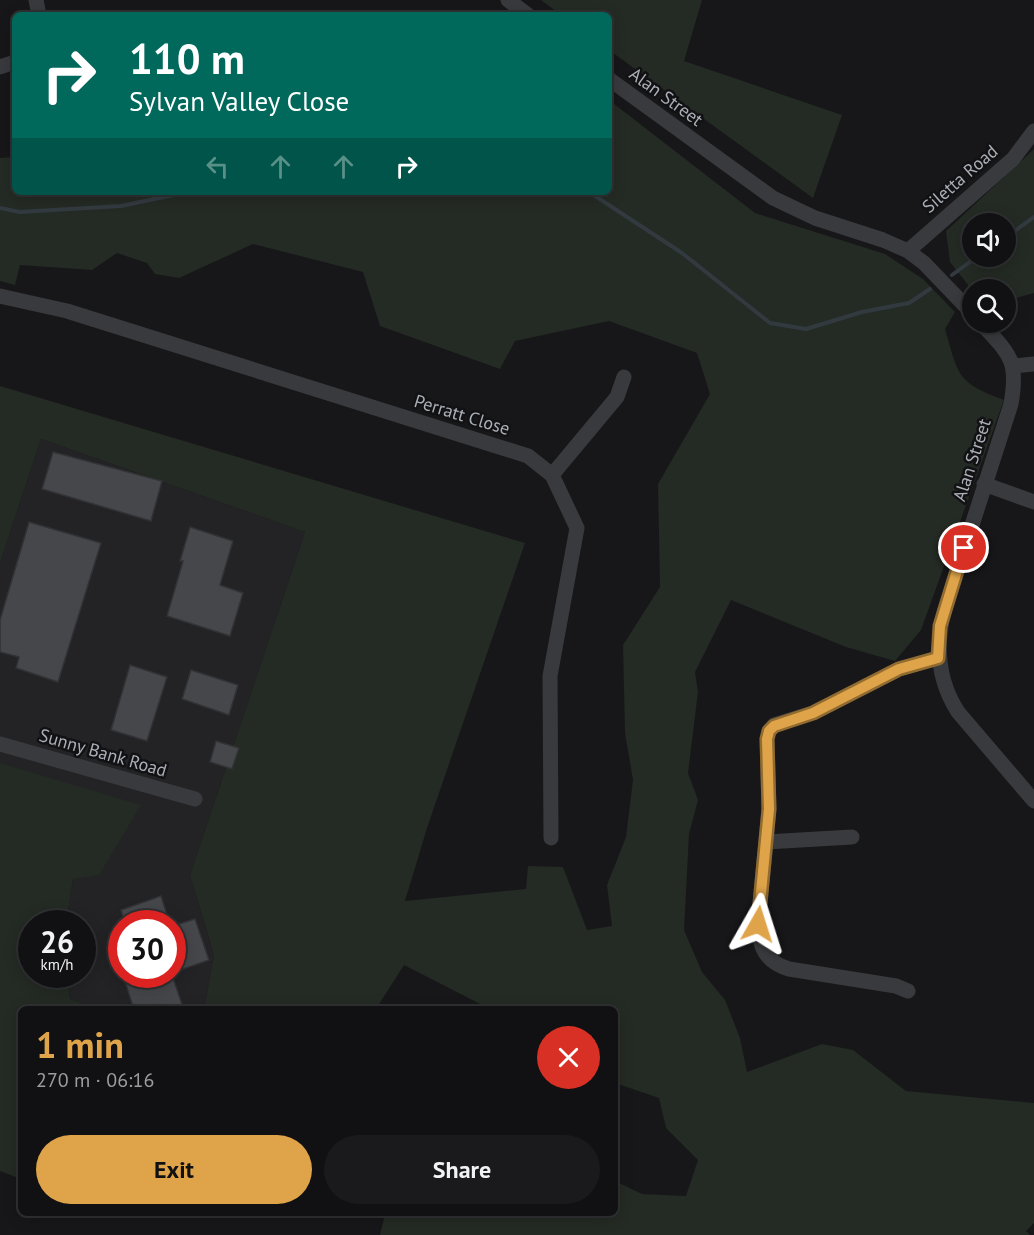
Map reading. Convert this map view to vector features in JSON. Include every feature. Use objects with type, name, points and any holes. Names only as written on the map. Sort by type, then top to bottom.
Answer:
[{"type":"street","points":[[508,0],[524,12]]},
{"type":"street","name":"Alan Street","points":[[612,81],[773,198],[815,218],[883,240],[908,252],[924,263],[962,303]]},
{"type":"street","name":"Siletta Road","points":[[908,252],[1013,159],[1034,131]]},
{"type":"street","name":"Perratt Close","points":[[0,296],[67,311],[528,456],[552,475],[577,528],[550,676],[551,838]]},
{"type":"street","points":[[990,333],[1006,350],[1014,366],[1034,363]]},
{"type":"street","name":"Alan Street","points":[[1014,366],[1011,404],[944,612],[939,634],[938,658],[949,699],[1034,801]]},
{"type":"street","points":[[552,475],[617,397],[624,377]]},
{"type":"street","points":[[984,484],[1034,502]]},
{"type":"street","points":[[908,991],[896,986],[789,969],[779,966],[764,954],[758,939],[758,924],[769,809],[767,739],[769,731],[774,726],[813,713],[899,669],[938,658]]},
{"type":"street","name":"Sunny Bank Road","points":[[0,744],[195,799]]},
{"type":"street","points":[[766,842],[852,837]]},
{"type":"shaded area","points":[[541,0],[702,0],[684,61],[842,115],[813,198],[612,52],[612,12],[557,12]]},
{"type":"shaded area","points":[[612,102],[755,213],[885,254],[923,279],[955,312],[945,329],[957,367],[968,382],[976,388],[1004,400],[921,630],[895,661],[846,647],[731,600],[695,672],[698,692],[688,773],[698,800],[689,834],[684,930],[702,972],[725,1000],[740,1038],[747,1072],[822,1044],[853,1050],[906,1091],[1034,1103],[1034,1223],[1026,1231],[1030,1235],[380,1235],[385,1216],[618,1216],[618,1182],[642,1194],[686,1196],[698,1160],[666,1128],[659,1098],[618,1084],[618,1006],[484,1006],[404,965],[378,1006],[205,1006],[214,955],[190,875],[305,532],[41,439],[0,563],[0,386],[525,543],[428,825],[405,901],[526,889],[528,866],[563,867],[587,930],[612,926],[607,885],[626,837],[633,780],[625,733],[623,645],[660,587],[658,484],[710,394],[697,353],[609,321],[515,341],[500,369],[380,326],[363,272],[253,244],[179,278],[155,274],[147,263],[117,253],[92,270],[20,265],[15,285],[0,281],[0,158],[12,157],[12,195],[612,195]]},
{"type":"shaded area","points":[[1034,149],[1034,293],[1016,298],[1016,279],[963,279],[950,262],[946,231],[962,216],[962,267],[1016,267],[1016,213],[965,213]]},
{"type":"shaded area","points":[[41,439],[305,532],[190,875],[214,955],[205,1006],[89,1006],[70,999],[68,988],[96,988],[96,910],[68,910],[73,879],[0,763],[0,563]]},
{"type":"shaded area","points":[[0,763],[141,805],[99,875],[73,879],[68,910],[18,910],[18,988],[68,988],[70,999],[89,1006],[18,1006],[18,1178],[0,1171]]},
{"type":"building","points":[[53,452],[162,481],[151,521],[42,489]]},
{"type":"building","points":[[29,522],[101,543],[58,682],[16,668],[19,657],[0,652],[0,620]]},
{"type":"building","points":[[190,527],[233,541],[220,585],[243,593],[230,636],[167,616]]},
{"type":"building","points":[[130,665],[167,677],[147,741],[111,730]]},
{"type":"building","points":[[191,670],[238,685],[229,715],[182,699]]},
{"type":"building","points":[[216,741],[239,748],[232,769],[210,762]]},
{"type":"building","points":[[161,896],[166,910],[121,910]]},
{"type":"building","points":[[195,919],[209,960],[186,968],[186,922]]},
{"type":"building","points":[[127,988],[176,988],[183,1006],[133,1006]]},
{"type":"waterway","points":[[0,208],[20,212],[121,206],[174,195]]},
{"type":"waterway","points":[[594,195],[682,253],[770,323],[806,329],[862,312],[909,303],[930,289]]},
{"type":"waterway","points":[[1016,230],[1034,217]]},
{"type":"waterway","points":[[952,275],[963,267]]},
{"type":"route","points":[[758,924],[769,809],[767,739],[769,731],[774,726],[813,713],[899,669],[938,658],[940,626],[964,548]]}]
